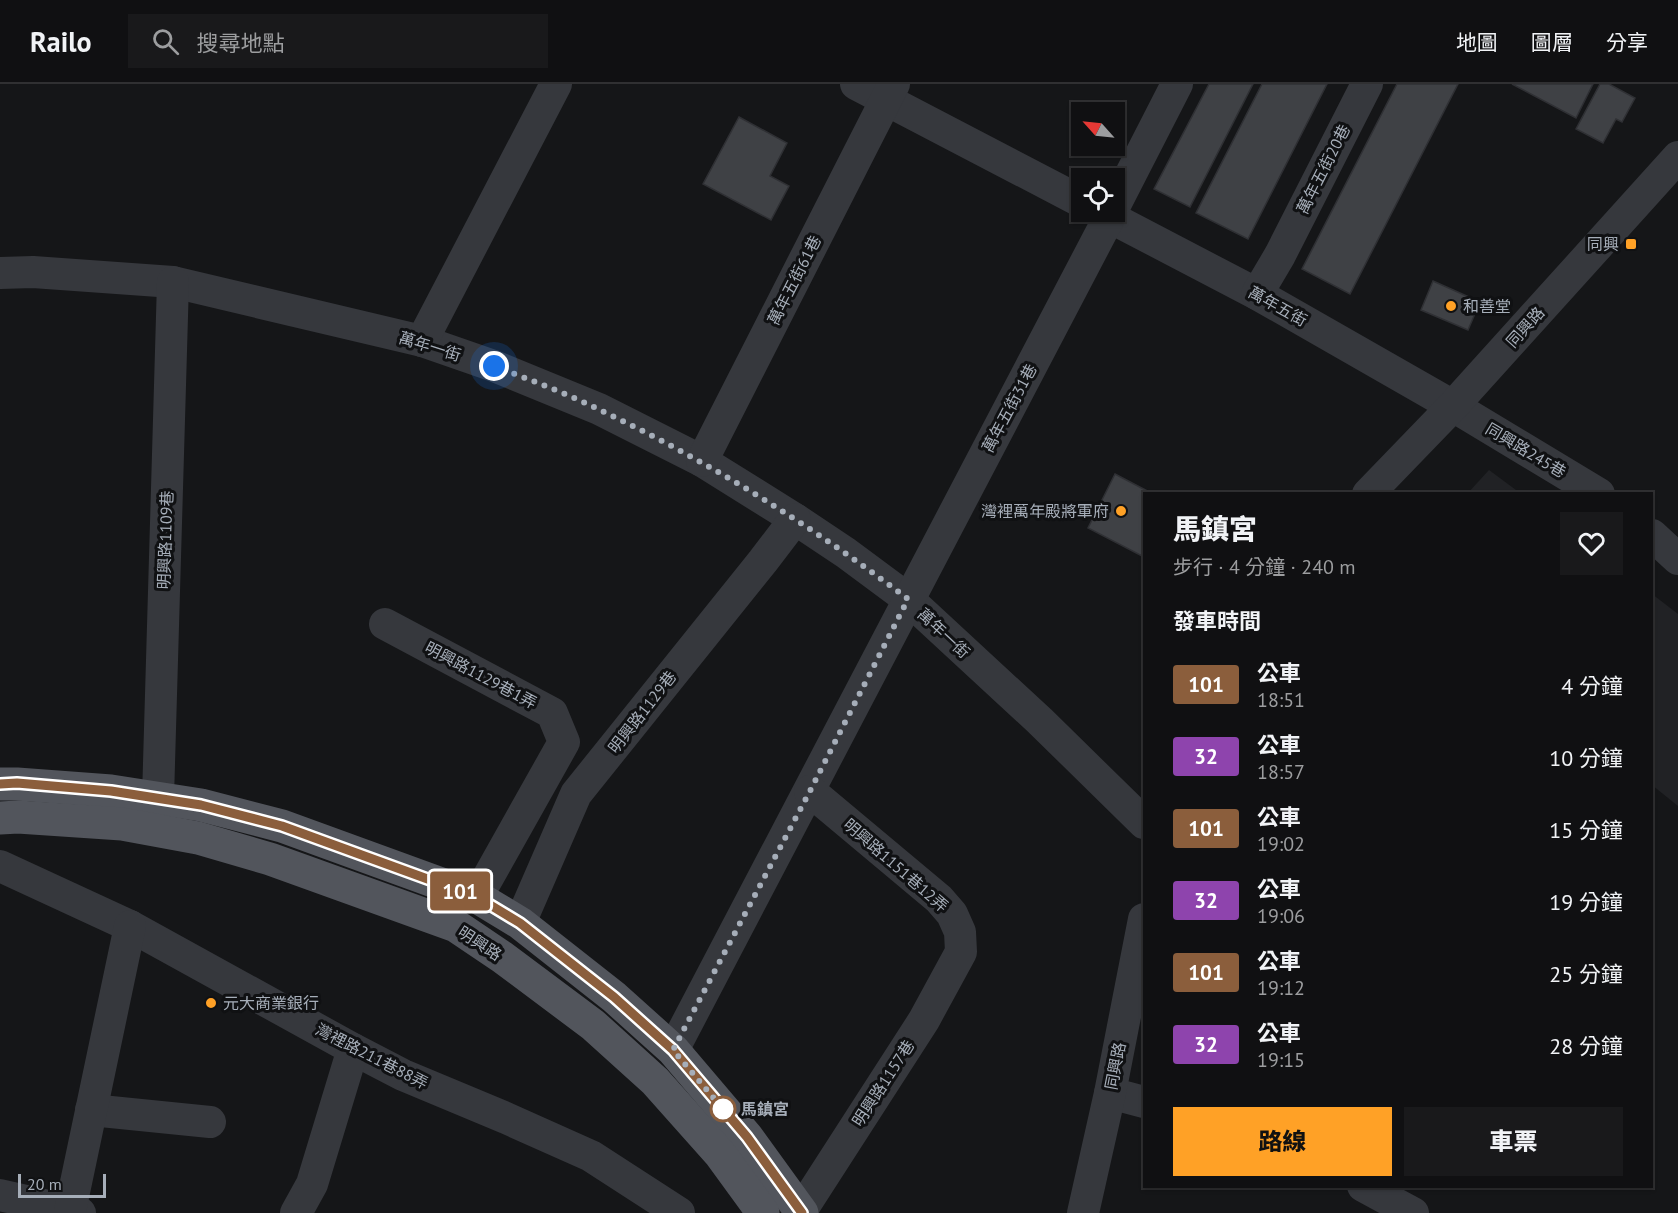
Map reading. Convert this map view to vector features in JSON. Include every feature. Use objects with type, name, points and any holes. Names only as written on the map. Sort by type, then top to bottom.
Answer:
[{"type":"main road","points":[[0,784],[17,783],[111,791],[201,805],[282,826],[477,897],[520,923],[614,997],[673,1050],[747,1137],[801,1212]]},
{"type":"main road","name":"明興路","points":[[0,818],[18,817],[122,824],[198,838],[270,859],[456,926],[593,1024],[655,1081],[720,1154],[763,1213]]},
{"type":"street","points":[[422,342],[556,84]]},
{"type":"street","points":[[856,84],[890,92],[1071,196]]},
{"type":"street","name":"萬年五街31巷","points":[[1125,182],[1177,84]]},
{"type":"street","name":"萬年五街20巷","points":[[1257,294],[1280,255],[1367,84]]},
{"type":"street","name":"萬年五街61巷","points":[[702,461],[890,92]]},
{"type":"street","name":"同興路","points":[[1370,492],[1453,406],[1678,158]]},
{"type":"street","name":"萬年五街","points":[[1125,221],[1453,406]]},
{"type":"street","name":"萬年五街31巷","points":[[673,1050],[810,791],[1104,222]]},
{"type":"street","name":"萬年一街","points":[[0,273],[33,272],[172,282],[422,342],[494,366],[599,409],[702,461],[846,553],[908,599],[1040,721],[1143,822]]},
{"type":"street","name":"明興路1109巷","points":[[158,798],[172,282]]},
{"type":"street","name":"同興路245巷","points":[[1453,406],[1596,492]]},
{"type":"street","name":"明興路1129巷","points":[[520,923],[576,794],[795,519]]},
{"type":"street","points":[[1653,536],[1678,558]]},
{"type":"street","name":"明興路1129巷1弄","points":[[385,624],[552,713],[564,742],[477,897]]},
{"type":"street","name":"明興路1151巷12弄","points":[[810,791],[939,899],[952,914],[960,932],[961,952]]},
{"type":"street","name":"灣裡路211巷88弄","points":[[0,866],[130,926],[403,1075],[591,1156],[679,1213]]},
{"type":"street","name":"同興路","points":[[1083,1213],[1110,1093],[1143,924]]},
{"type":"street","points":[[0,1195],[75,1212],[91,1110],[130,926]]},
{"type":"street","name":"明興路1157巷","points":[[801,1212],[924,1020],[961,952]]},
{"type":"street","points":[[296,1213],[312,1184],[353,1049]]},
{"type":"street","points":[[1110,1093],[1143,1102]]},
{"type":"street","points":[[91,1110],[210,1122]]},
{"type":"street","points":[[1367,1188],[1413,1213]]},
{"type":"shaded area","points":[[1489,470],[1519,492],[1469,492]]},
{"type":"shaded area","points":[[1653,595],[1678,614],[1678,806],[1653,786]]},
{"type":"building","points":[[1209,84],[1253,84],[1190,207],[1154,189]]},
{"type":"building","points":[[1262,84],[1327,84],[1248,239],[1196,213]]},
{"type":"building","points":[[1397,84],[1458,84],[1350,294],[1302,269]]},
{"type":"building","points":[[1512,84],[1593,84],[1576,118]]},
{"type":"building","points":[[1600,84],[1609,84],[1635,98],[1622,122],[1616,119],[1603,143],[1576,129]]},
{"type":"building","points":[[739,117],[787,143],[770,176],[789,186],[771,220],[703,184]]},
{"type":"building","name":"和善堂","points":[[1433,281],[1480,302],[1468,330],[1421,310]]},
{"type":"building","name":"灣裡萬年殿將軍府","points":[[1115,474],[1149,492],[1143,492],[1143,556],[1088,528]]},
{"type":"bus line","name":"101","points":[[0,784],[17,783],[111,791],[201,805],[282,826],[477,897],[520,923],[614,997],[673,1050],[747,1137],[802,1213]]},
{"type":"place","name":"同興","points":[[1631,244]]},
{"type":"place","name":"和善堂","points":[[1451,306]]},
{"type":"place","name":"灣裡萬年殿將軍府","points":[[1121,511]]},
{"type":"place","name":"元大商業銀行","points":[[211,1003]]},
{"type":"place","name":"馬鎮宮","points":[[723,1109]]},
{"type":"route","points":[[494,366],[599,409],[702,461],[829,541],[908,599],[810,791],[673,1050],[723,1109]]}]
